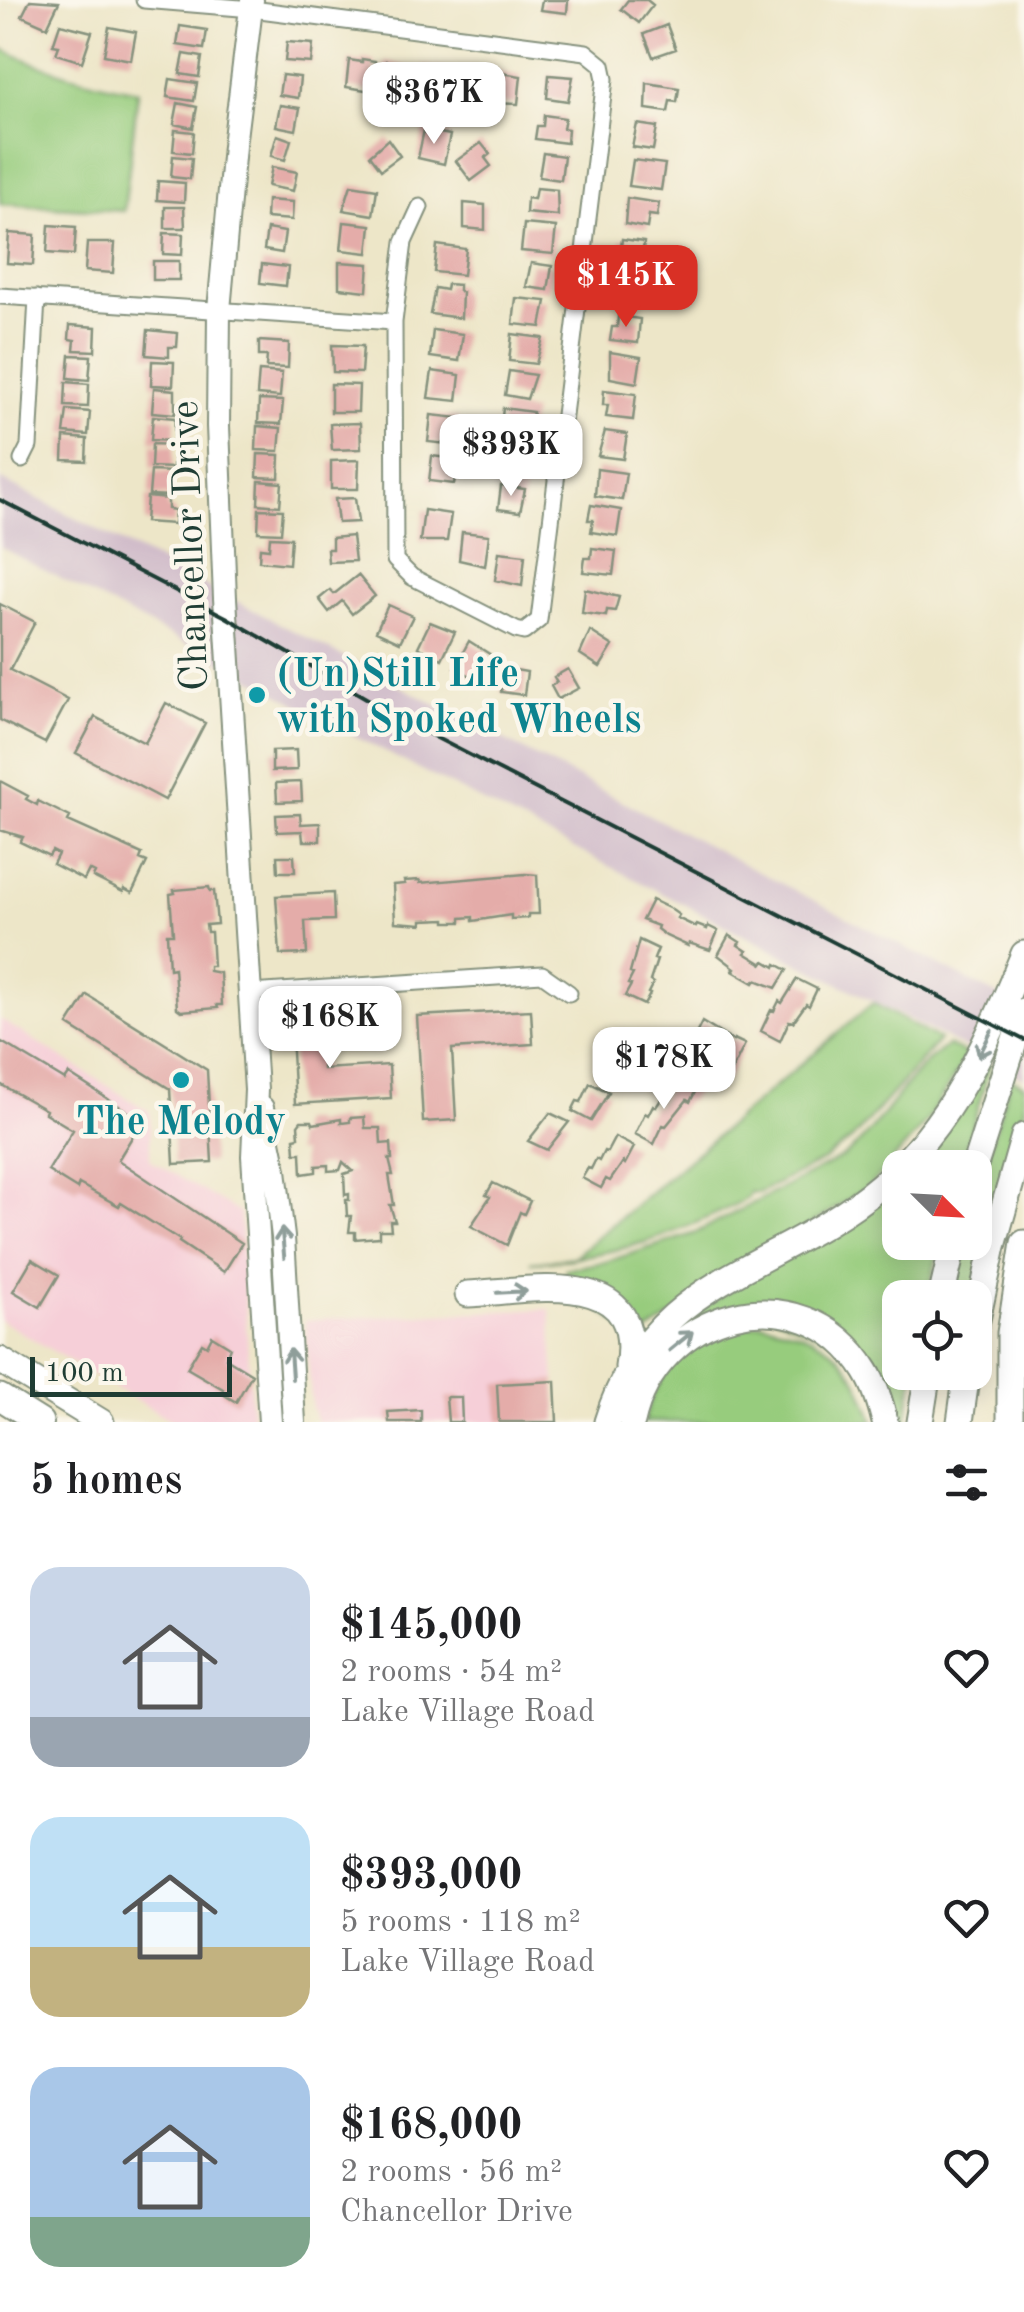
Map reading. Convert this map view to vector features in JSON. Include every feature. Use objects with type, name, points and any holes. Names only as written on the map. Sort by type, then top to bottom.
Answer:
[{"type":"main road","points":[[607,1422],[627,1372],[652,1334],[680,1308],[719,1282],[830,1222],[870,1194],[906,1161],[965,1082],[1024,954]]},
{"type":"main road","points":[[980,1150],[1024,1011]]},
{"type":"main road","points":[[986,1280],[1024,1136]]},
{"type":"main road","points":[[1010,1422],[1010,1333],[1024,1242]]},
{"type":"main road","points":[[468,1294],[566,1289],[596,1294],[614,1305],[630,1330],[627,1372]]},
{"type":"main road","points":[[632,1422],[649,1376],[670,1348],[708,1323],[751,1312],[800,1319],[831,1334],[867,1372],[885,1422]]},
{"type":"main road","points":[[0,1360],[102,1422]]},
{"type":"main road","points":[[920,1422],[925,1390]]},
{"type":"main road","points":[[960,1422],[965,1390]]},
{"type":"main road","points":[[0,1397],[40,1422]]},
{"type":"street","points":[[144,0],[252,4],[586,52],[602,65],[605,79],[542,607],[539,620],[524,632],[412,577],[395,560],[394,322],[404,242],[420,207]]},
{"type":"street","name":"Chancellor Drive","points":[[252,4],[234,146],[220,310],[218,426],[256,1090],[253,1156],[270,1422]]},
{"type":"street","points":[[0,296],[394,322]]},
{"type":"street","points":[[22,460],[29,446],[38,298]]},
{"type":"street","points":[[250,993],[542,974],[569,993]]},
{"type":"street","name":"Chancellor Drive","points":[[256,1090],[266,1119],[281,1224],[294,1422]]},
{"type":"shaded area","points":[[0,479],[1024,1009],[1024,1078],[358,738],[0,547]]},
{"type":"shaded area","points":[[0,1019],[150,1112],[150,1160],[240,1213],[252,1422],[174,1422],[0,1320]]},
{"type":"shaded area","points":[[550,1309],[558,1422],[317,1422],[312,1408],[305,1320]]},
{"type":"green space","points":[[0,48],[67,74],[138,91],[124,211],[0,204]]},
{"type":"green space","points":[[873,1003],[939,1040],[852,1139],[824,1160],[758,1193],[750,1192],[748,1198],[694,1224],[643,1243],[574,1257]]},
{"type":"green space","points":[[948,1045],[968,1055],[926,1122],[902,1150],[882,1150],[882,1173],[872,1184],[639,1338],[564,1284],[566,1269],[605,1262],[693,1234],[843,1157]]},
{"type":"green space","points":[[984,1064],[990,1067],[965,1150],[921,1150]]},
{"type":"green space","points":[[1011,1078],[1024,1085],[1024,1108],[992,1227],[992,1150],[989,1150]]},
{"type":"green space","points":[[882,1187],[882,1260],[936,1260],[932,1280],[882,1280],[882,1390],[911,1390],[906,1422],[891,1422],[859,1350],[749,1306],[631,1390],[662,1336]]},
{"type":"green space","points":[[959,1260],[983,1260],[978,1280],[954,1280]]},
{"type":"green space","points":[[761,1323],[804,1334],[835,1353],[857,1381],[874,1422],[644,1422],[660,1382],[690,1347],[714,1332]]},
{"type":"building","points":[[30,0],[59,2],[47,27],[22,16]]},
{"type":"building","points":[[542,0],[568,0],[567,13],[540,10]]},
{"type":"building","points":[[628,0],[647,0],[653,5],[639,23],[621,9]]},
{"type":"building","points":[[60,24],[92,32],[82,62],[56,54],[59,46],[53,45]]},
{"type":"building","points":[[667,25],[676,49],[653,57],[644,34]]},
{"type":"building","points":[[180,26],[207,30],[204,49],[177,45]]},
{"type":"building","points":[[109,27],[136,32],[131,60],[104,55]]},
{"type":"building","points":[[287,42],[313,44],[311,63],[285,61]]},
{"type":"building","points":[[184,54],[202,57],[199,77],[180,74]]},
{"type":"building","points":[[349,60],[375,61],[372,91],[346,87]]},
{"type":"building","points":[[386,61],[412,68],[408,95],[382,92]]},
{"type":"building","points":[[424,66],[449,70],[445,97],[419,96]]},
{"type":"building","points":[[460,71],[487,74],[484,102],[457,99]]},
{"type":"building","points":[[495,72],[521,76],[518,104],[491,103]]},
{"type":"building","points":[[282,75],[300,77],[298,98],[279,95]]},
{"type":"building","points":[[549,75],[573,77],[568,101],[547,98]]},
{"type":"building","points":[[170,79],[197,83],[194,101],[167,97]]},
{"type":"building","points":[[647,83],[679,88],[677,102],[670,101],[668,112],[646,109]]},
{"type":"building","points":[[178,103],[197,107],[193,128],[174,124]]},
{"type":"building","points":[[280,105],[300,108],[296,130],[276,126]]},
{"type":"building","points":[[544,115],[565,118],[567,143],[535,139]]},
{"type":"building","points":[[637,124],[657,127],[653,150],[632,147]]},
{"type":"building","points":[[175,130],[194,132],[192,153],[173,151]]},
{"type":"building","points":[[424,130],[450,135],[444,164],[418,158]]},
{"type":"building","points":[[277,135],[291,140],[285,160],[271,156]]},
{"type":"building","points":[[388,139],[400,156],[381,170],[370,155]]},
{"type":"building","points":[[481,143],[490,154],[485,158],[491,166],[471,181],[456,161]]},
{"type":"building","points":[[543,153],[564,156],[561,180],[539,177]]},
{"type":"building","points":[[173,156],[192,158],[190,179],[171,177]]},
{"type":"building","points":[[633,160],[665,164],[661,190],[629,186]]},
{"type":"building","points":[[272,167],[297,172],[293,191],[268,186]]},
{"type":"building","points":[[158,181],[185,183],[184,202],[157,200]]},
{"type":"building","points":[[351,185],[377,189],[373,215],[343,210]]},
{"type":"building","points":[[536,188],[557,190],[558,216],[526,213],[527,198],[534,199]]},
{"type":"building","points":[[627,198],[659,203],[657,216],[649,215],[647,228],[625,224]]},
{"type":"building","points":[[267,200],[293,202],[292,220],[266,218]]},
{"type":"building","points":[[464,203],[485,205],[485,230],[464,228]]},
{"type":"building","points":[[165,207],[184,207],[185,228],[165,228]]},
{"type":"building","points":[[344,222],[371,225],[368,253],[341,250]]},
{"type":"building","points":[[524,224],[556,227],[553,254],[521,251]]},
{"type":"building","points":[[49,225],[76,227],[74,255],[47,253]]},
{"type":"building","points":[[267,229],[285,232],[282,253],[264,250]]},
{"type":"building","points":[[9,233],[35,235],[33,265],[7,263]]},
{"type":"building","points":[[164,233],[183,234],[182,255],[163,254]]},
{"type":"building","points":[[622,239],[644,242],[641,266],[619,263]]},
{"type":"building","points":[[87,243],[115,243],[113,273],[85,271]]},
{"type":"building","points":[[437,245],[466,249],[463,275],[434,272]]},
{"type":"building","points":[[153,261],[179,261],[179,280],[153,280]]},
{"type":"building","points":[[339,262],[369,264],[367,291],[339,288]]},
{"type":"building","points":[[531,263],[552,266],[548,290],[526,287]]},
{"type":"building","points":[[262,264],[288,267],[286,286],[260,283]]},
{"type":"building","points":[[618,275],[650,279],[648,293],[641,292],[639,303],[615,300]]},
{"type":"building","points":[[447,284],[459,285],[462,292],[461,318],[430,314],[435,288],[446,290]]},
{"type":"building","points":[[516,298],[546,301],[541,327],[513,324]]},
{"type":"building","points":[[618,316],[640,319],[638,343],[610,340]]},
{"type":"building","points":[[70,325],[96,327],[95,351],[74,350],[75,340],[69,339]]},
{"type":"building","points":[[148,330],[178,333],[177,347],[169,347],[169,357],[146,355]]},
{"type":"building","points":[[433,330],[463,334],[459,361],[430,357]]},
{"type":"building","points":[[512,334],[543,338],[536,364],[509,361]]},
{"type":"building","points":[[259,341],[289,343],[288,368],[266,367],[267,356],[259,356]]},
{"type":"building","points":[[332,345],[363,346],[361,373],[333,372]]},
{"type":"building","points":[[610,352],[641,357],[637,383],[610,378]]},
{"type":"building","points":[[70,355],[91,356],[89,380],[68,378]]},
{"type":"building","points":[[152,361],[174,362],[173,386],[151,385]]},
{"type":"building","points":[[259,371],[282,373],[280,397],[257,395]]},
{"type":"building","points":[[432,371],[460,375],[457,401],[428,398]]},
{"type":"building","points":[[509,371],[535,375],[527,399],[505,395]]},
{"type":"building","points":[[66,382],[89,384],[88,407],[65,406]]},
{"type":"building","points":[[331,384],[359,385],[358,412],[331,412]]},
{"type":"building","points":[[154,388],[175,390],[175,414],[152,412]]},
{"type":"building","points":[[604,390],[636,394],[633,420],[606,417]]},
{"type":"building","points":[[259,400],[283,401],[281,424],[258,423]]},
{"type":"building","points":[[503,408],[533,412],[527,438],[500,434]]},
{"type":"building","points":[[67,410],[90,412],[88,435],[64,433]]},
{"type":"building","points":[[431,415],[459,418],[458,445],[428,442]]},
{"type":"building","points":[[153,416],[175,418],[174,441],[151,440]]},
{"type":"building","points":[[360,423],[361,449],[332,450],[330,424]]},
{"type":"building","points":[[257,426],[281,428],[279,451],[256,450]]},
{"type":"building","points":[[605,431],[627,434],[623,459],[598,456]]},
{"type":"building","points":[[64,437],[87,439],[86,461],[63,460]]},
{"type":"building","points":[[152,444],[174,445],[173,468],[151,467]]},
{"type":"building","points":[[499,445],[529,449],[523,475],[495,472]]},
{"type":"building","points":[[258,454],[280,455],[279,478],[257,477]]},
{"type":"building","points":[[432,456],[463,460],[454,484],[429,481]]},
{"type":"building","points":[[359,460],[358,489],[331,489],[331,461]]},
{"type":"building","points":[[597,469],[626,473],[622,500],[595,496]]},
{"type":"building","points":[[151,471],[173,472],[172,496],[149,495]]},
{"type":"building","points":[[259,481],[282,483],[280,506],[258,504]]},
{"type":"building","points":[[501,486],[525,489],[520,512],[498,509]]},
{"type":"building","points":[[147,497],[168,499],[168,509],[175,510],[174,524],[145,522]]},
{"type":"building","points":[[355,498],[358,522],[338,523],[335,499]]},
{"type":"building","points":[[591,505],[621,510],[617,536],[591,532]]},
{"type":"building","points":[[259,509],[283,510],[281,533],[258,532]]},
{"type":"building","points":[[424,510],[451,514],[447,541],[420,541]]},
{"type":"building","points":[[462,532],[489,535],[485,566],[459,560]]},
{"type":"building","points":[[352,536],[355,561],[328,562],[327,549],[332,549],[332,538]]},
{"type":"building","points":[[270,537],[291,538],[289,564],[259,561],[260,548],[269,549]]},
{"type":"building","points":[[592,548],[616,551],[613,575],[583,572],[585,558],[591,558]]},
{"type":"building","points":[[499,552],[525,555],[522,586],[495,580]]},
{"type":"building","points":[[358,575],[375,596],[352,614],[342,601],[329,612],[319,599],[330,590],[334,594]]},
{"type":"building","points":[[585,589],[619,597],[615,611],[607,610],[606,616],[582,613]]},
{"type":"building","points":[[0,604],[35,622],[10,670],[68,700],[45,743],[0,720]]},
{"type":"building","points":[[388,605],[413,616],[400,642],[376,631]]},
{"type":"building","points":[[430,622],[455,632],[442,659],[418,647]]},
{"type":"building","points":[[590,631],[613,646],[600,667],[580,654]]},
{"type":"building","points":[[469,641],[491,655],[478,680],[455,667]]},
{"type":"building","points":[[504,668],[527,672],[524,695],[501,692]]},
{"type":"building","points":[[568,669],[579,688],[558,699],[551,686],[557,682],[554,677]]},
{"type":"building","points":[[166,703],[205,723],[165,800],[76,753],[95,717],[145,743]]},
{"type":"building","points":[[296,750],[297,770],[272,771],[272,751]]},
{"type":"building","points":[[0,781],[37,805],[38,801],[70,817],[68,821],[142,854],[140,859],[147,862],[132,893],[93,877],[95,873],[89,870],[84,880],[53,864],[58,854],[52,851],[49,856],[20,842],[23,837],[0,830]]},
{"type":"building","points":[[301,782],[302,801],[277,802],[276,783]]},
{"type":"building","points":[[300,814],[301,824],[320,823],[320,841],[303,841],[302,831],[277,832],[276,815]]},
{"type":"building","points":[[277,856],[294,856],[295,872],[278,872]]},
{"type":"building","points":[[537,875],[539,914],[473,921],[473,917],[461,918],[461,922],[395,922],[393,885],[405,884],[404,881]]},
{"type":"building","points":[[209,887],[214,891],[217,924],[206,925],[207,932],[211,932],[213,966],[209,966],[209,971],[220,973],[222,1005],[181,1011],[177,1008],[174,968],[169,969],[167,934],[173,934],[170,894],[174,890]]},
{"type":"building","points":[[333,893],[334,920],[305,921],[307,954],[280,955],[276,896]]},
{"type":"building","points":[[652,900],[696,927],[708,926],[718,931],[710,950],[689,943],[688,946],[642,920]]},
{"type":"building","points":[[729,935],[740,942],[738,945],[745,953],[763,964],[765,961],[787,970],[776,988],[756,980],[754,983],[733,971],[735,968],[718,955]]},
{"type":"building","points":[[639,940],[658,949],[650,981],[653,983],[644,1005],[625,996],[631,985],[628,984]]},
{"type":"building","points":[[797,979],[817,989],[809,1006],[806,1004],[793,1022],[789,1021],[780,1041],[761,1031],[771,1010],[779,1001],[782,1003]]},
{"type":"building","name":"The Melody","points":[[87,995],[207,1070],[212,1162],[174,1164],[170,1089],[68,1025]]},
{"type":"building","points":[[531,1010],[533,1044],[452,1049],[456,1120],[423,1122],[417,1016]]},
{"type":"building","points":[[320,1016],[323,1069],[389,1065],[391,1098],[295,1104],[290,1018]]},
{"type":"building","points":[[702,1022],[745,1044],[727,1080],[715,1074],[717,1071],[684,1058]]},
{"type":"building","points":[[618,1033],[642,1045],[630,1069],[606,1057]]},
{"type":"building","points":[[0,1041],[65,1080],[69,1074],[142,1121],[118,1160],[242,1243],[224,1272],[121,1203],[119,1206],[79,1184],[77,1189],[48,1171],[73,1130],[0,1084]]},
{"type":"building","points":[[677,1081],[696,1090],[690,1102],[687,1100],[663,1125],[654,1144],[635,1134],[645,1113],[648,1115],[653,1105],[656,1107],[668,1089],[672,1091]]},
{"type":"building","points":[[590,1083],[609,1092],[591,1121],[572,1111]]},
{"type":"building","points":[[550,1113],[569,1122],[547,1150],[528,1141]]},
{"type":"building","points":[[364,1117],[365,1128],[380,1128],[381,1144],[391,1143],[393,1175],[389,1175],[394,1205],[390,1205],[395,1221],[390,1221],[391,1230],[379,1230],[379,1237],[355,1239],[355,1232],[349,1232],[351,1216],[347,1216],[349,1194],[345,1195],[344,1174],[353,1171],[343,1162],[340,1170],[316,1166],[316,1172],[302,1174],[301,1153],[295,1153],[294,1138],[299,1137],[301,1121],[313,1124],[341,1119],[341,1123]]},
{"type":"building","points":[[615,1137],[634,1147],[625,1164],[601,1188],[582,1178],[596,1159],[599,1161],[607,1152]]},
{"type":"building","points":[[493,1183],[530,1201],[524,1214],[520,1212],[507,1245],[471,1226],[490,1197],[486,1195]]},
{"type":"building","points":[[32,1259],[59,1275],[40,1307],[13,1291]]},
{"type":"building","points":[[212,1336],[230,1347],[226,1358],[252,1374],[236,1402],[221,1393],[223,1389],[187,1368],[202,1343],[207,1346]]},
{"type":"building","points":[[555,1381],[557,1422],[499,1422],[497,1384]]},
{"type":"building","points":[[446,1397],[461,1397],[462,1422],[448,1422]]},
{"type":"building","points":[[421,1410],[421,1422],[389,1422],[388,1412]]},
{"type":"railway","points":[[0,500],[226,617],[425,732],[1024,1040]]},
{"type":"place","name":"(Un)Still Life with Spoked Wheels","points":[[257,695]]},
{"type":"place","name":"The Melody","points":[[181,1080]]}]
